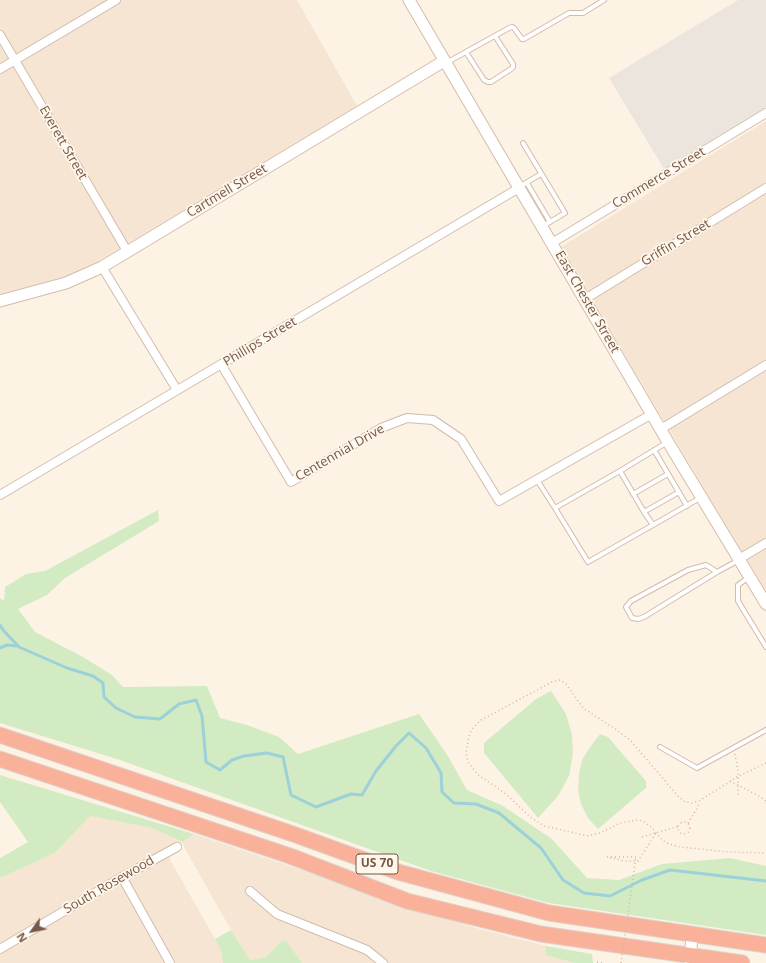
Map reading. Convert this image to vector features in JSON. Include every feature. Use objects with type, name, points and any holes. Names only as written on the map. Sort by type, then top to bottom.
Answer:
[{"type":"highway","name":"US 70","points":[[0,735],[293,834],[398,872],[549,913],[766,945]]},
{"type":"highway","name":"US 70","points":[[0,759],[290,856],[407,901],[541,934],[690,959],[742,963]]},
{"type":"main road","name":"East Chester Street","points":[[409,0],[445,62],[523,185],[546,224],[552,243],[668,442],[766,604]]},
{"type":"main road","name":"Cartmell Street","points":[[0,301],[66,283],[102,267],[445,62]]},
{"type":"main road","points":[[690,959],[692,934]]},
{"type":"street","points":[[0,69],[116,0]]},
{"type":"street","name":"Everett Street","points":[[0,35],[127,251]]},
{"type":"street","name":"Commerce Street","points":[[552,243],[766,113]]},
{"type":"street","name":"Phillips Street","points":[[0,495],[523,185]]},
{"type":"street","name":"Griffin Street","points":[[585,299],[766,188]]},
{"type":"street","points":[[102,267],[177,390]]},
{"type":"street","name":"Centennial Drive","points":[[221,364],[291,482],[381,428],[406,418],[433,420],[462,439],[500,501],[652,414]]},
{"type":"street","points":[[661,429],[766,365]]},
{"type":"street","points":[[739,559],[766,543]]},
{"type":"street","name":"South Rosewood","points":[[0,949],[122,877],[177,847]]},
{"type":"street","points":[[122,877],[170,963]]},
{"type":"street","points":[[250,891],[277,914],[367,950],[383,963]]},
{"type":"lane","points":[[445,62],[512,27],[524,40],[569,13],[583,13],[604,0]]},
{"type":"lane","points":[[466,52],[484,80],[491,82],[513,67],[513,64],[495,36]]},
{"type":"lane","points":[[523,143],[565,213],[546,224]]},
{"type":"lane","points":[[523,185],[541,174]]},
{"type":"lane","points":[[555,508],[668,442]]},
{"type":"lane","points":[[654,450],[687,506]]},
{"type":"lane","points":[[620,471],[652,525]]},
{"type":"lane","points":[[634,494],[668,474]]},
{"type":"lane","points":[[537,480],[588,562],[702,497]]},
{"type":"lane","points":[[644,512],[679,492]]},
{"type":"lane","points":[[717,572],[706,565],[688,570],[631,601],[626,607],[632,618],[638,619],[644,617],[739,559]]},
{"type":"lane","points":[[750,576],[738,585],[738,601],[766,647]]},
{"type":"lane","points":[[660,747],[697,768],[766,730]]},
{"type":"path","points":[[766,763],[730,781],[699,801],[689,803],[682,800],[630,740],[583,708],[566,684],[560,680],[552,682],[481,720],[472,730],[468,741],[466,754],[471,768],[484,780],[506,794],[530,817],[544,826],[588,836],[600,833],[620,823],[638,820],[643,821],[662,840],[680,847],[728,852],[766,853]]},
{"type":"path","points":[[734,747],[738,763],[738,797]]},
{"type":"path","points":[[730,781],[766,801]]},
{"type":"path","points":[[678,826],[678,830],[683,834],[689,831],[690,825],[688,823],[698,807],[699,801]]},
{"type":"path","points":[[642,837],[678,826],[685,821],[688,823]]},
{"type":"path","points":[[621,963],[633,872],[634,865],[636,857],[608,856],[625,861],[631,861],[638,861],[656,833]]},
{"type":"path","points":[[597,962],[603,963]]},
{"type":"shaded area","points":[[0,0],[297,0],[357,106],[102,259],[71,275],[0,295]]},
{"type":"shaded area","points":[[738,0],[766,0],[766,107],[664,169],[609,78]]},
{"type":"shaded area","points":[[766,121],[766,593],[561,247]]},
{"type":"shaded area","points":[[90,816],[152,828],[183,842],[194,834],[476,928],[546,946],[545,955],[574,963],[302,963],[286,940],[281,941],[266,957],[250,960],[231,930],[183,843],[168,856],[215,939],[221,951],[223,963],[0,963],[0,878],[55,853]]},
{"type":"green space","points":[[158,510],[159,521],[65,578],[47,595],[18,609],[35,632],[83,657],[112,675],[123,687],[207,686],[220,718],[247,725],[279,737],[298,754],[419,714],[448,756],[467,790],[503,806],[552,839],[587,878],[619,880],[662,864],[730,858],[766,866],[766,935],[549,903],[431,871],[117,759],[0,723],[0,598],[4,601],[5,587],[26,574],[45,571]]},
{"type":"green space","points":[[551,691],[566,714],[572,735],[573,753],[569,776],[558,796],[538,818],[484,753],[484,743],[536,699]]},
{"type":"green space","points":[[600,734],[608,737],[646,781],[646,788],[598,829],[588,818],[581,804],[578,790],[582,760]]},
{"type":"green space","points":[[0,775],[194,834],[183,842],[152,828],[90,816],[55,853],[0,878],[0,858],[28,842],[0,802]]},
{"type":"green space","points":[[231,930],[250,960],[266,957],[281,941],[286,940],[302,963],[223,963],[221,951],[215,939]]},
{"type":"green space","points":[[546,946],[592,954],[593,963],[574,963],[545,955]]},
{"type":"waterway","points":[[0,625],[19,647],[67,668],[93,676],[103,683],[104,697],[116,708],[135,717],[160,719],[179,704],[196,700],[202,716],[206,762],[220,770],[232,760],[244,756],[267,753],[283,757],[291,795],[316,807],[351,794],[362,795],[376,771],[396,746],[409,733],[426,748],[441,773],[442,792],[454,803],[476,804],[499,813],[541,848],[563,880],[584,893],[610,896],[642,880],[670,870],[766,881]]},
{"type":"waterway","points":[[0,648],[7,645],[17,646]]}]
